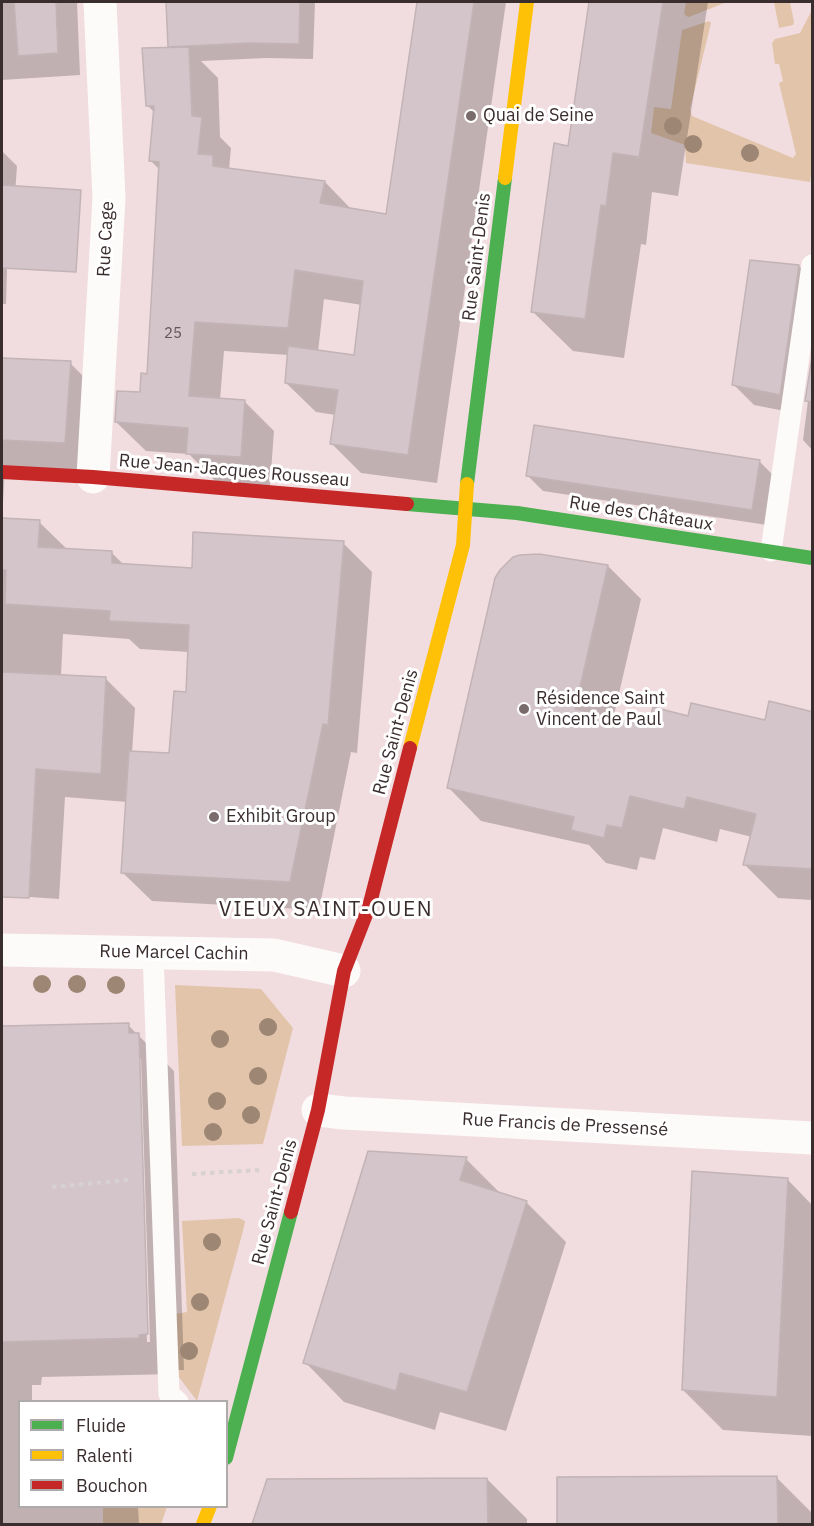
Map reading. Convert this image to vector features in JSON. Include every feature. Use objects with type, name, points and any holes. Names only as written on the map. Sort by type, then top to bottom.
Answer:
[{"type":"main road","name":"Rue Saint-Denis","points":[[228,1445],[318,1110],[344,971],[369,907],[464,544],[464,509],[527,2]]},
{"type":"main road","name":"Rue Jean-Jacques Rousseau","points":[[2,472],[93,477],[464,509]]},
{"type":"main road","name":"Rue des Châteaux","points":[[464,509],[517,513],[813,558]]},
{"type":"main road","points":[[203,1524],[209,1508]]},
{"type":"street","name":"Rue Cage","points":[[93,477],[109,198],[100,2]]},
{"type":"street","name":"Rue Marcel Cachin","points":[[2,950],[274,955],[344,971]]},
{"type":"street","name":"Rue Francis de Pressensé","points":[[318,1110],[813,1138]]},
{"type":"lane","points":[[771,552],[813,265]]},
{"type":"lane","points":[[153,953],[169,1394],[177,1400]]},
{"type":"path","points":[[203,1173],[257,1170],[298,1181]]},
{"type":"path","points":[[51,1187],[161,1176]]},
{"type":"shaded area","points":[[686,2],[727,2],[689,17],[684,13]]},
{"type":"shaded area","points":[[774,2],[790,2],[793,25],[779,28]]},
{"type":"shaded area","points":[[812,10],[812,168],[810,182],[686,163],[685,145],[651,133],[654,107],[671,109],[682,30],[709,21],[711,23],[690,109],[692,116],[793,158],[796,154],[779,83],[783,81],[779,64],[775,64],[772,43],[775,39],[800,33]]},
{"type":"shaded area","points":[[175,985],[261,989],[293,1028],[263,1144],[182,1146]]},
{"type":"shaded area","points":[[239,1218],[245,1221],[197,1400],[175,1372],[175,1314],[187,1312],[182,1221]]},
{"type":"shaded area","points":[[103,1508],[167,1508],[161,1524],[103,1524]]},
{"type":"building","points":[[14,2],[56,2],[58,53],[18,56]]},
{"type":"building","points":[[166,2],[300,2],[299,44],[250,43],[168,47]]},
{"type":"building","points":[[417,2],[474,2],[408,455],[330,444],[338,390],[285,383],[288,346],[354,355],[363,281],[295,270],[288,328],[195,322],[189,396],[245,400],[241,457],[186,454],[188,428],[115,422],[117,391],[140,392],[141,373],[147,374],[159,162],[149,161],[154,106],[146,106],[142,48],[189,47],[192,116],[202,117],[198,154],[213,155],[213,166],[325,181],[320,203],[386,214]]},
{"type":"building","points":[[589,2],[663,2],[639,157],[613,153],[606,206],[601,205],[585,319],[531,312],[554,143],[568,146]]},
{"type":"building","points":[[2,185],[81,190],[76,272],[2,268]]},
{"type":"building","points":[[750,260],[799,265],[780,395],[732,385]]},
{"type":"building","points":[[813,351],[813,402],[805,401]]},
{"type":"building","points":[[2,358],[71,361],[65,443],[2,440]]},
{"type":"building","points":[[534,425],[760,460],[752,510],[526,476]]},
{"type":"building","points":[[2,518],[40,520],[38,547],[112,551],[112,563],[192,568],[193,532],[344,541],[328,725],[323,724],[290,882],[121,873],[129,751],[169,753],[174,691],[186,692],[189,625],[109,621],[110,611],[5,604],[6,570],[2,570]]},
{"type":"building","name":"Résidence Saint Vincent de Paul","points":[[539,554],[608,565],[575,709],[648,726],[653,707],[688,716],[691,703],[765,720],[769,701],[813,712],[813,869],[743,865],[756,814],[687,797],[684,809],[630,796],[622,828],[607,825],[604,838],[571,830],[574,817],[447,788],[495,578],[513,557]]},
{"type":"building","points":[[2,672],[106,677],[101,774],[36,769],[29,898],[2,897]]},
{"type":"building","points":[[129,1023],[129,1033],[139,1033],[148,1334],[139,1335],[139,1338],[2,1342],[2,1026]]},
{"type":"building","points":[[368,1151],[467,1157],[460,1180],[527,1201],[467,1392],[400,1373],[396,1391],[303,1363]]},
{"type":"building","points":[[692,1171],[788,1178],[777,1397],[682,1390]]},
{"type":"building","points":[[777,1476],[778,1524],[557,1524],[557,1477]]},
{"type":"building","points":[[487,1478],[488,1524],[252,1524],[267,1479]]},
{"type":"traffic: fast","points":[[467,484],[505,178]]},
{"type":"traffic: fast","points":[[407,504],[517,513],[812,558]]},
{"type":"traffic: fast","points":[[228,1450],[291,1212]]},
{"type":"traffic: slow","points":[[505,178],[527,2]]},
{"type":"traffic: slow","points":[[410,748],[463,545],[467,484]]},
{"type":"traffic: slow","points":[[203,1524],[209,1508]]},
{"type":"traffic: jam","points":[[2,472],[93,477],[407,504]]},
{"type":"traffic: jam","points":[[291,1212],[318,1110],[344,971],[369,907],[410,748]]},
{"type":"place","name":"Quai de Seine","points":[[471,116]]},
{"type":"place","name":"Résidence Saint Vincent de Paul","points":[[524,709]]},
{"type":"place","name":"Exhibit Group","points":[[214,817]]},
{"type":"district","name":"VIEUX SAINT-OUEN","points":[[326,910]]}]
